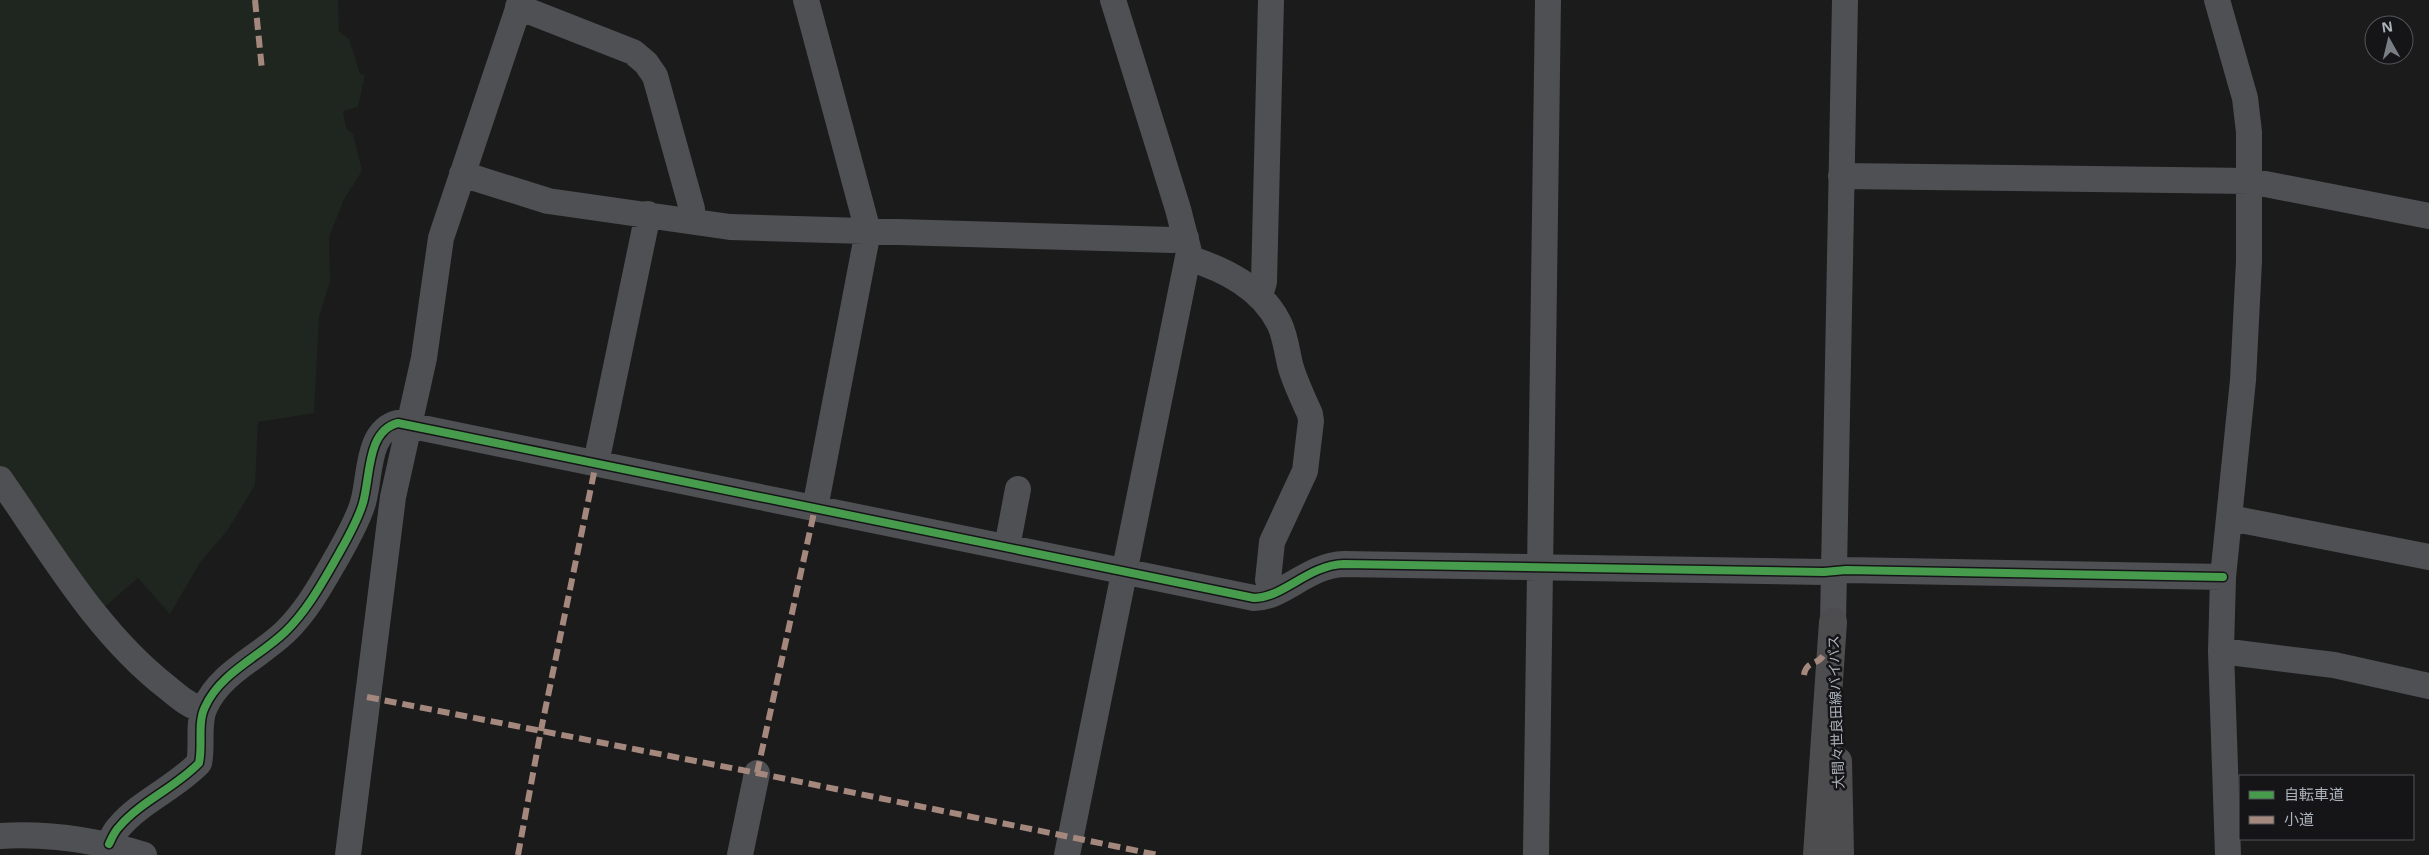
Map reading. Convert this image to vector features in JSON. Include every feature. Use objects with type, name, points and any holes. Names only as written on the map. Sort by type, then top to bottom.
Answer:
[{"type":"main road","name":"大間々世良田線バイパス","points":[[1817,855],[1833,622]]},
{"type":"main road","name":"大間々世良田線バイパス","points":[[1833,622],[1840,855]]},
{"type":"street","points":[[806,0],[868,231],[815,508]]},
{"type":"street","points":[[1067,855],[1125,571],[1187,248],[1113,0]]},
{"type":"street","points":[[1260,296],[1264,282],[1272,0]]},
{"type":"street","points":[[1536,855],[1548,0]]},
{"type":"street","points":[[1833,622],[1836,571],[1845,0]]},
{"type":"street","points":[[2217,0],[2245,98],[2250,132],[2249,261],[2243,380],[2223,577],[2222,651],[2228,855]]},
{"type":"street","points":[[348,855],[392,504],[407,425],[424,358],[441,238],[519,4],[633,52],[646,62],[654,76],[692,209],[691,220]]},
{"type":"street","points":[[462,174],[548,201],[730,227],[1173,240],[1232,276],[1260,296],[1280,325],[1291,368],[1311,421],[1305,471],[1272,542],[1268,580],[1272,594]]},
{"type":"street","points":[[1841,176],[2250,180],[2429,216]]},
{"type":"street","points":[[596,463],[648,214]]},
{"type":"street","points":[[0,836],[51,835],[123,850],[117,829],[131,814],[188,774],[199,764],[204,710],[217,688],[285,632],[307,607],[356,522],[366,493],[373,452],[378,438],[391,425],[398,423],[1254,598],[1272,594],[1321,568],[1336,564],[2223,577]]},
{"type":"street","points":[[0,479],[97,618],[149,674],[188,704],[204,710]]},
{"type":"street","points":[[1006,547],[1018,489]]},
{"type":"street","points":[[2230,518],[2429,557]]},
{"type":"street","points":[[2222,651],[2334,665],[2429,686]]},
{"type":"street","points":[[740,855],[757,773]]},
{"type":"shaded area","points":[[0,0],[338,0],[339,31],[349,39],[360,74],[365,75],[358,107],[343,111],[346,128],[353,134],[362,171],[344,199],[329,237],[330,281],[319,317],[314,413],[258,422],[255,485],[227,531],[201,561],[170,614],[138,578],[102,609],[0,466]]},
{"type":"marked path","points":[[255,0],[262,70]]},
{"type":"marked path","points":[[518,855],[541,730],[596,463]]},
{"type":"marked path","points":[[757,773],[815,508]]},
{"type":"marked path","points":[[1804,675],[1807,667],[1823,656]]},
{"type":"marked path","points":[[367,697],[757,773],[1158,855]]},
{"type":"cycle path","points":[[109,844],[116,831],[128,818],[190,772],[199,763],[201,720],[205,707],[212,695],[230,675],[285,632],[307,606],[320,587],[357,519],[365,496],[374,446],[387,428],[398,423],[1254,598],[1265,597],[1275,593],[1319,570],[1344,564],[2223,577]]}]
